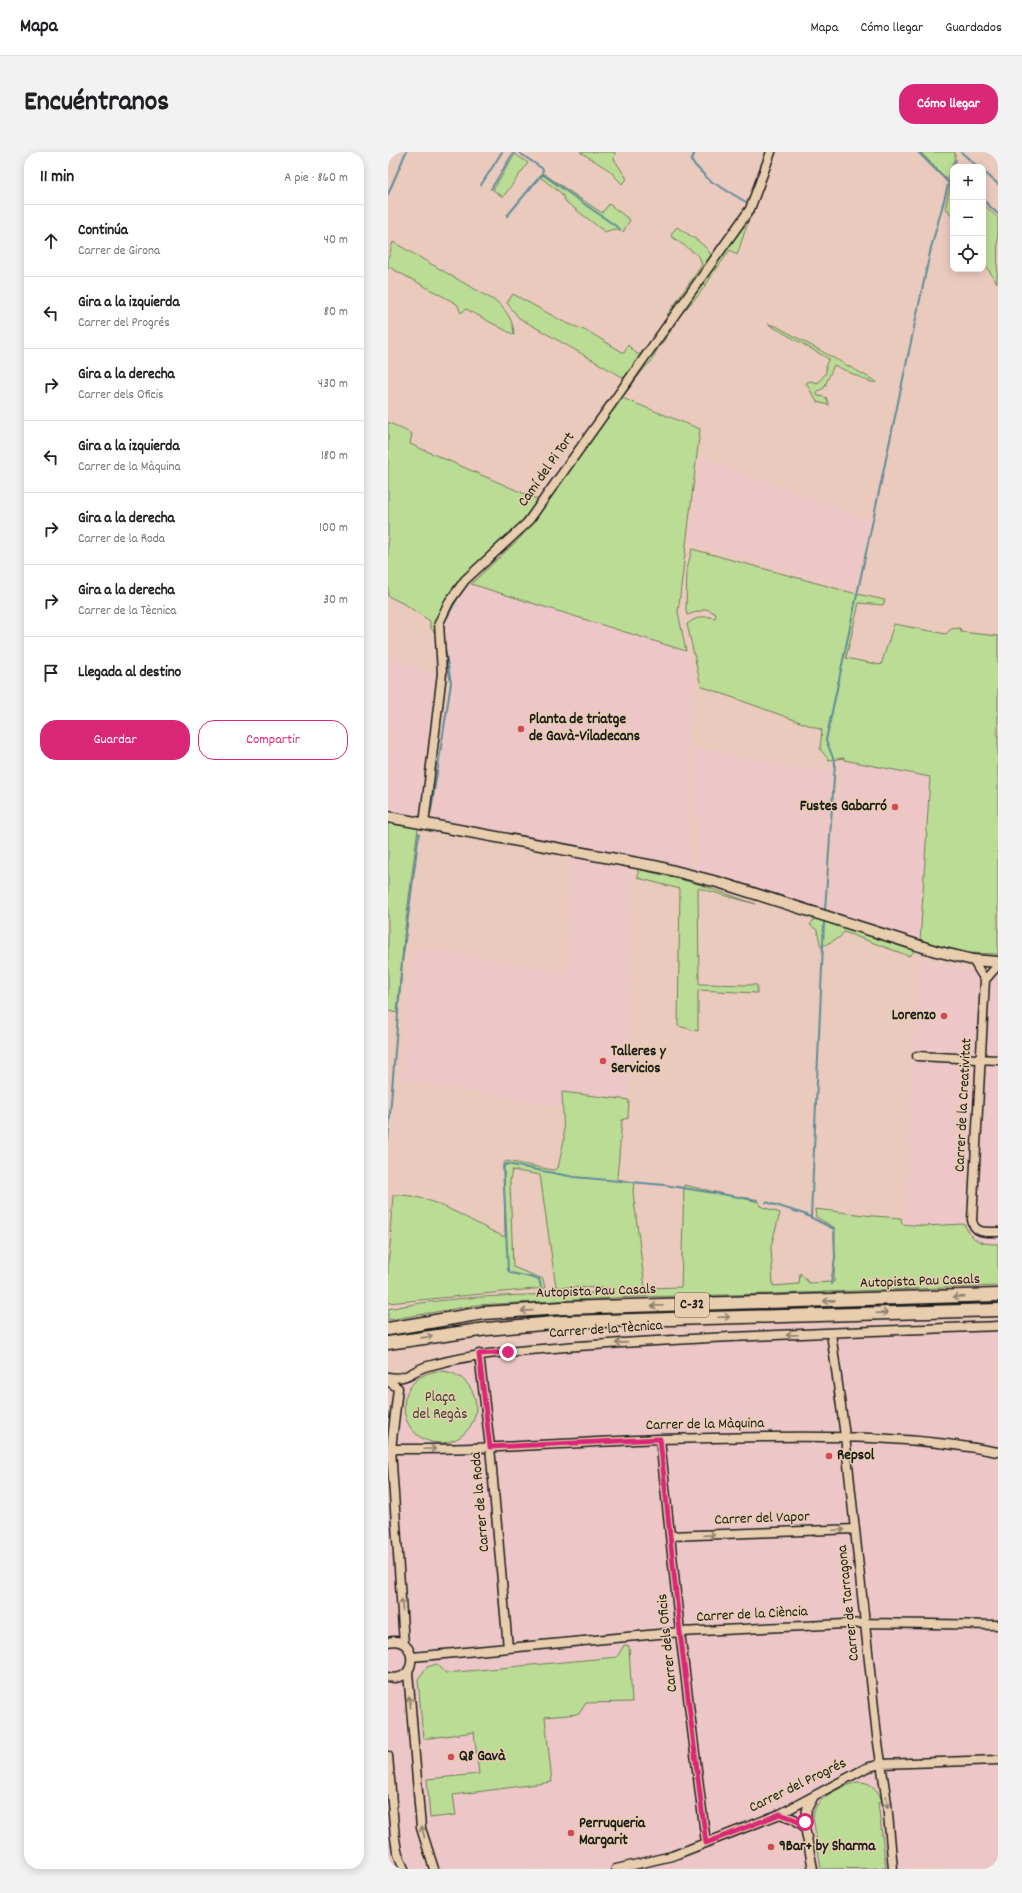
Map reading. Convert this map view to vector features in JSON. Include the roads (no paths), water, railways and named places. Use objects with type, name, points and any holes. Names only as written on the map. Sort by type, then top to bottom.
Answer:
[{"type":"highway","name":"Autopista Pau Casals","points":[[388,1329],[483,1314],[563,1308],[998,1295]]},
{"type":"highway","name":"Autopista Pau Casals","points":[[388,1343],[487,1329],[565,1322],[998,1310]]},
{"type":"main road","points":[[388,817],[577,851],[694,875],[923,947],[973,960],[998,962]]},
{"type":"street","name":"Camí del Pi Tort","points":[[424,824],[442,673],[439,623],[449,602],[465,580],[527,523],[750,209],[771,152]]},
{"type":"street","points":[[973,960],[985,980],[998,965]]},
{"type":"street","name":"Carrer de la Creativitat","points":[[985,980],[972,1219],[977,1230],[983,1232],[998,1232]]},
{"type":"street","points":[[916,1056],[998,1060]]},
{"type":"street","name":"Carrer de la Tècnica","points":[[388,1377],[402,1378],[426,1366],[479,1354],[659,1340],[998,1326]]},
{"type":"street","name":"Carrer de Tarragona","points":[[832,1333],[845,1436],[893,1869]]},
{"type":"street","name":"Carrer de la Roda","points":[[479,1354],[490,1447],[508,1648]]},
{"type":"street","points":[[388,1381],[398,1388],[399,1395],[390,1449],[404,1644]]},
{"type":"street","name":"Carrer de la Màquina","points":[[390,1449],[490,1447],[660,1439],[845,1436],[923,1440],[963,1445],[998,1452]]},
{"type":"street","name":"Carrer dels Oficis","points":[[660,1439],[680,1632],[706,1843]]},
{"type":"street","name":"Carrer del Vapor","points":[[670,1536],[855,1529]]},
{"type":"street","name":"Carrer de la Ciència","points":[[412,1657],[680,1632],[866,1623],[998,1625]]},
{"type":"street","points":[[388,1642],[398,1642],[404,1644],[411,1652],[412,1657],[411,1666],[408,1672],[395,1678],[388,1677]]},
{"type":"street","points":[[408,1672],[421,1828],[434,1869]]},
{"type":"street","points":[[388,1756],[395,1838],[397,1851],[404,1869]]},
{"type":"street","name":"Carrer del Progrés","points":[[616,1869],[672,1856],[780,1814],[866,1768],[881,1764],[998,1760]]},
{"type":"street","points":[[813,1869],[805,1827],[807,1809],[815,1795]]},
{"type":"street","points":[[780,1814],[794,1819],[805,1827]]},
{"type":"waterway","points":[[388,194],[406,152]]},
{"type":"waterway","points":[[481,185],[502,152]]},
{"type":"waterway","points":[[491,189],[514,152]]},
{"type":"waterway","points":[[518,152],[543,169],[542,174],[620,229]]},
{"type":"waterway","points":[[695,152],[691,161],[709,180],[746,202]]},
{"type":"waterway","points":[[918,152],[948,182]]},
{"type":"waterway","points":[[961,152],[975,164]]},
{"type":"waterway","points":[[954,164],[956,160]]},
{"type":"waterway","points":[[507,216],[542,174]]},
{"type":"waterway","points":[[986,174],[998,184]]},
{"type":"waterway","points":[[825,910],[835,763],[826,740],[931,248],[950,178]]},
{"type":"waterway","points":[[986,203],[998,214]]},
{"type":"waterway","points":[[494,559],[520,535]]},
{"type":"waterway","points":[[462,591],[471,579]]},
{"type":"waterway","points":[[444,637],[444,623],[458,597]]},
{"type":"waterway","points":[[429,815],[431,811],[451,683],[444,643]]},
{"type":"waterway","points":[[388,1140],[402,963],[419,833]]},
{"type":"waterway","points":[[811,1217],[824,922]]},
{"type":"waterway","points":[[541,1287],[539,1279],[511,1273],[508,1270],[503,1166],[507,1164],[574,1177],[665,1185],[757,1200]]},
{"type":"waterway","points":[[766,1202],[804,1214],[834,1229],[835,1258],[831,1284]]},
{"type":"place","name":"Planta de triatge de Gavà-Viladecans","points":[[521,729]]},
{"type":"place","name":"Fustes Gabarró","points":[[895,807]]},
{"type":"place","name":"Lorenzo","points":[[944,1016]]},
{"type":"place","name":"Talleres y Servicios","points":[[603,1061]]},
{"type":"place","name":"Repsol","points":[[829,1456]]},
{"type":"place","name":"Q8 Gavà","points":[[451,1757]]},
{"type":"place","name":"Perruqueria Margarit","points":[[571,1833]]},
{"type":"place","name":"9Bar+ by Sharma","points":[[771,1847]]},
{"type":"park label","name":"Plaça del Regàs","points":[[440,1406]]}]
